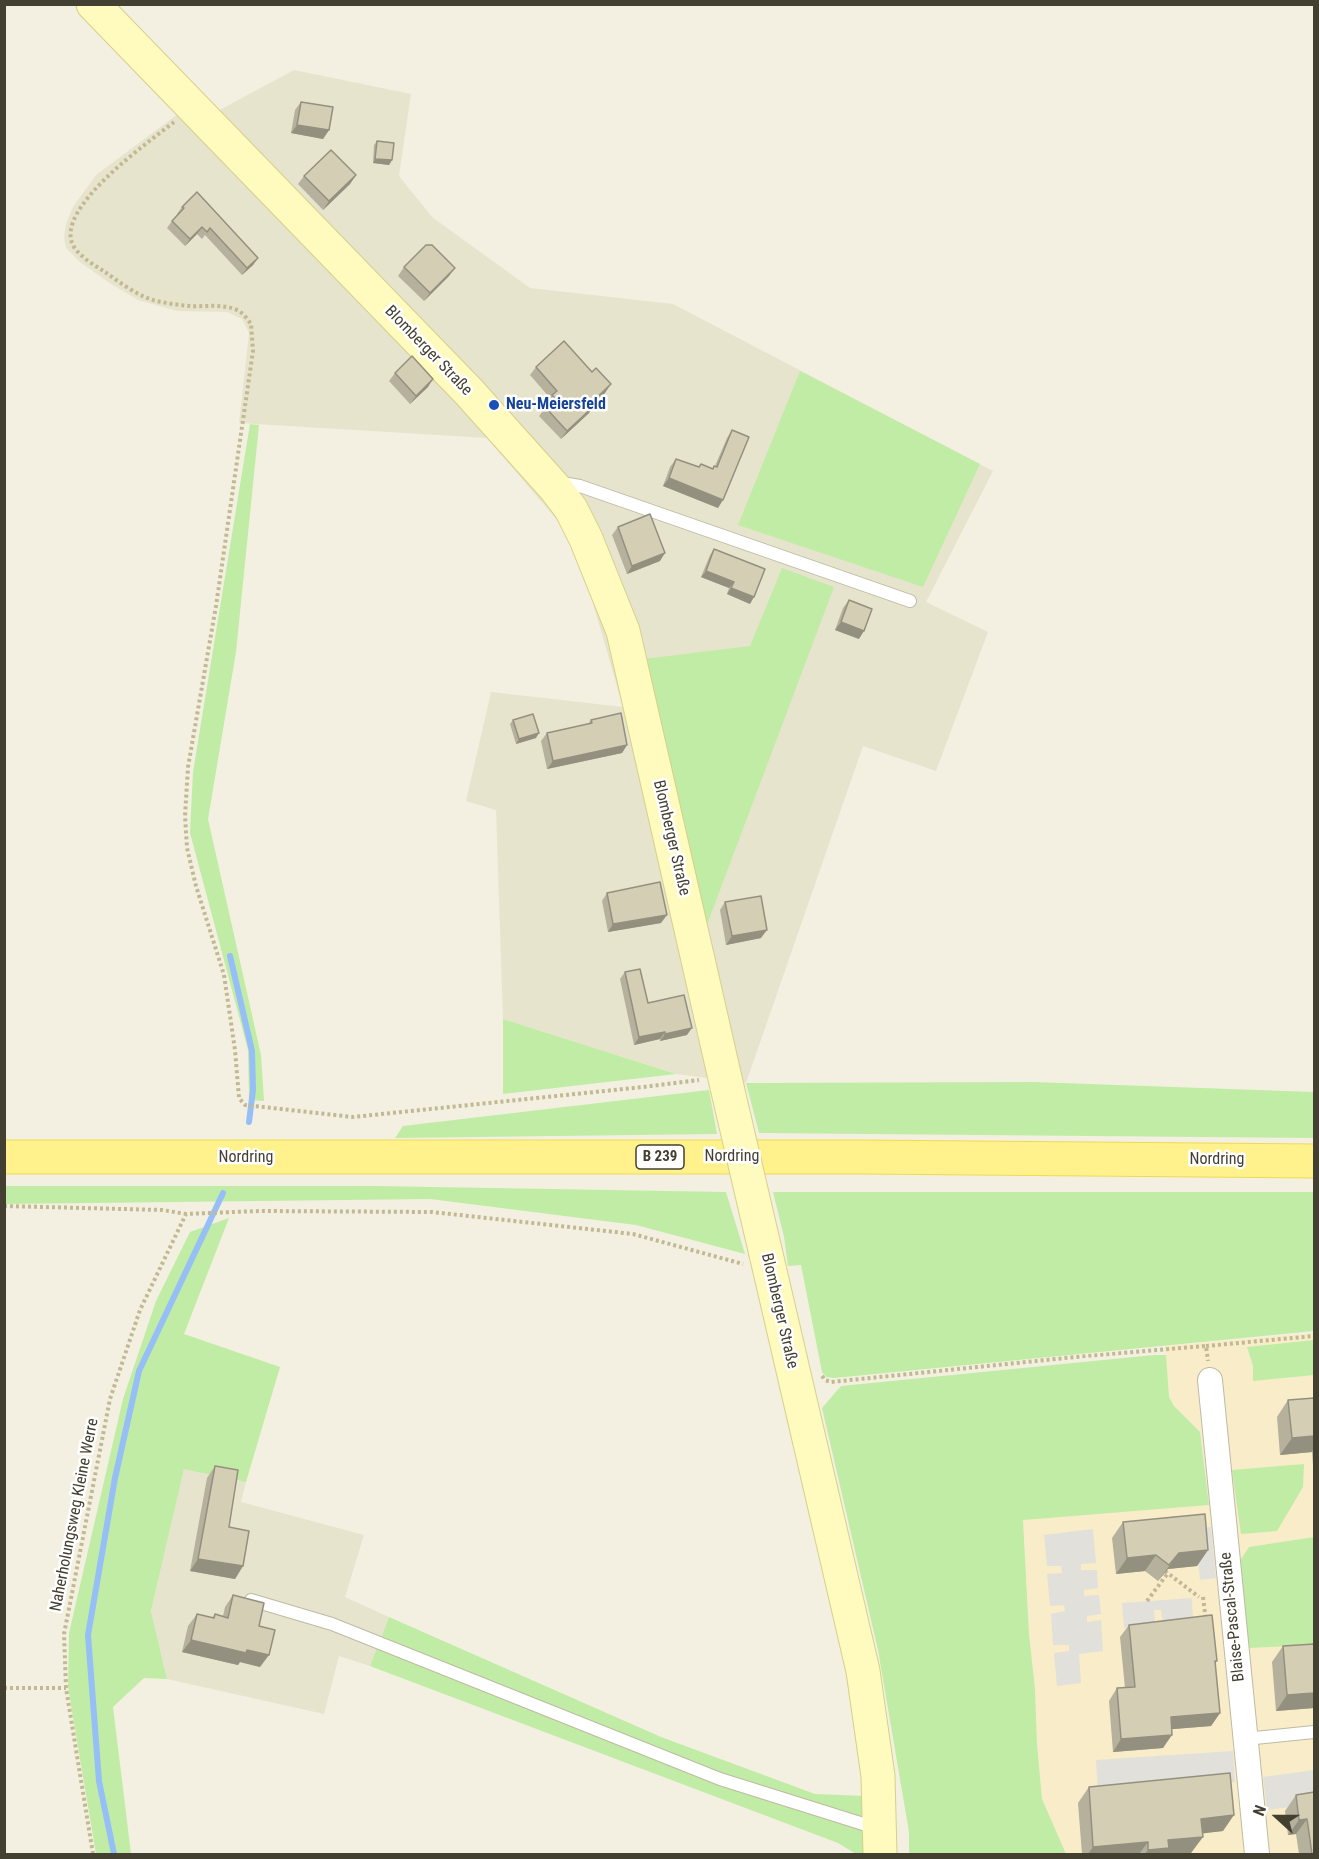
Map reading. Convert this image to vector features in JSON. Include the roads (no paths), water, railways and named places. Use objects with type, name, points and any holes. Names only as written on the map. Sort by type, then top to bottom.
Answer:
[{"type":"main road","name":"Blomberger Straße","points":[[93,4],[469,393],[555,488],[571,509],[586,539],[623,631],[863,1671],[878,1776],[880,1842]]},
{"type":"main road","name":"Nordring","points":[[4,1157],[862,1157],[1314,1161]]},
{"type":"street","name":"Blaise-Pascal-Straße","points":[[1210,1380],[1257,1854]]},
{"type":"lane","points":[[555,488],[568,484],[580,486],[910,601]]},
{"type":"lane","points":[[244,1599],[333,1624],[880,1842]]},
{"type":"lane","points":[[1245,1739],[1314,1732]]},
{"type":"waterway","points":[[230,956],[252,1051],[253,1090],[249,1122]]},
{"type":"waterway","points":[[114,1854],[99,1781],[88,1635],[115,1478],[139,1371],[223,1193]]},
{"type":"place","name":"Neu-Meiersfeld","points":[[494,405]]}]
